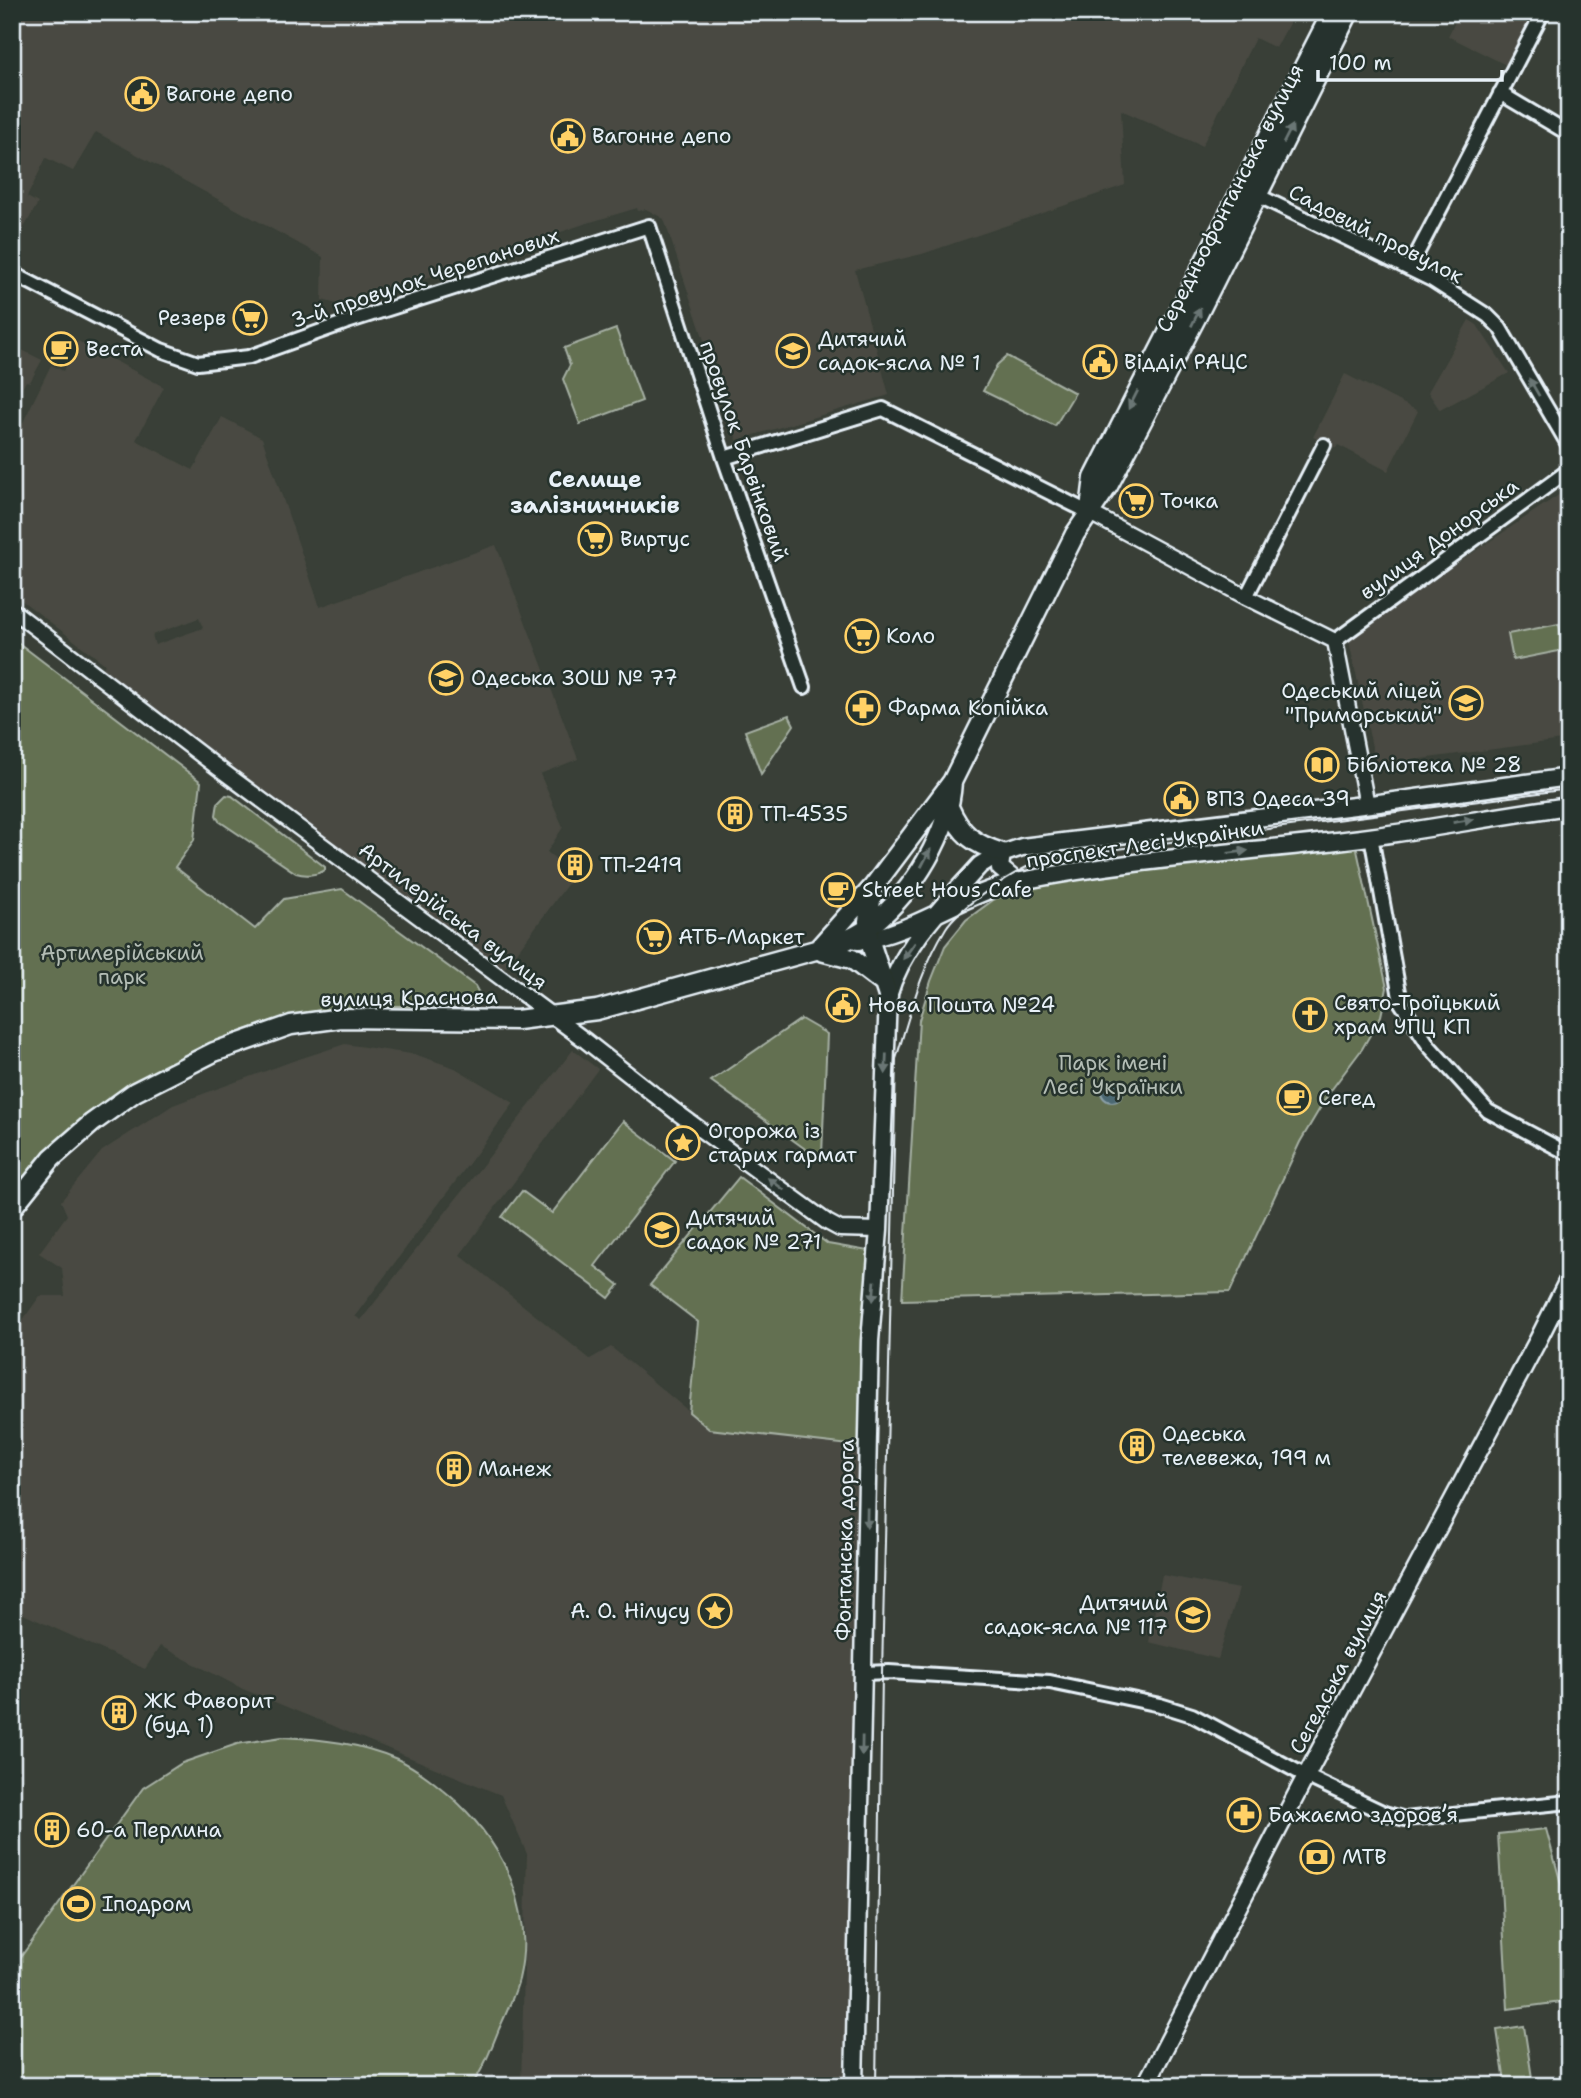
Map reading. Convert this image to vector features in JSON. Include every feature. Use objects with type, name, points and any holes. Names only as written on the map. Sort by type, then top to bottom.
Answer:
[{"type":"main road","name":"Середньофонтанська вулиця","points":[[1090,513],[1094,478],[1332,12]]},
{"type":"main road","name":"Середньофонтанська вулиця","points":[[817,950],[873,887],[952,782],[1075,534],[1108,486],[1349,12]]},
{"type":"main road","name":"проспект Лесі Українки","points":[[887,991],[904,957],[940,912],[980,865],[1002,853],[1045,843],[1367,805],[1569,777]]},
{"type":"main road","name":"Середньофонтанська вулиця","points":[[817,950],[868,934],[905,892],[930,850],[949,807],[952,782]]},
{"type":"main road","name":"проспект Лесі Українки","points":[[868,934],[940,912],[994,887],[1081,870],[1371,836],[1569,806]]},
{"type":"main road","points":[[949,807],[965,834],[979,846],[1002,853],[1000,868],[1017,882]]},
{"type":"main road","points":[[873,887],[868,934],[887,991]]},
{"type":"main road","name":"вулиця Краснова","points":[[12,1208],[52,1158],[92,1123],[135,1092],[214,1052],[291,1025],[341,1018],[517,1020],[597,1010],[817,950]]},
{"type":"main road","points":[[817,950],[852,958],[867,969],[887,991]]},
{"type":"main road","name":"Фонтанська дорога","points":[[854,2086],[870,1341],[879,1230],[887,991]]},
{"type":"main road","name":"Сегедська вулиця","points":[[1145,2086],[1569,1278]]},
{"type":"street","points":[[1409,269],[1543,12]]},
{"type":"street","points":[[1500,93],[1569,134]]},
{"type":"street","name":"Садовий провулок","points":[[1257,195],[1432,280],[1494,321],[1569,446]]},
{"type":"street","name":"3-й провулок Черепанових","points":[[12,273],[161,350],[185,360],[211,363],[249,356],[649,226]]},
{"type":"street","name":"провулок Барвінковий","points":[[649,226],[724,458],[804,687]]},
{"type":"street","points":[[724,458],[883,409],[1335,641],[1367,805]]},
{"type":"street","points":[[1245,597],[1324,445]]},
{"type":"street","name":"вулиця Донорська","points":[[1335,641],[1569,470]]},
{"type":"street","name":"Артилерійська вулиця","points":[[12,610],[675,1111],[827,1222],[840,1229],[879,1230]]},
{"type":"street","points":[[1371,836],[1401,1003],[1429,1046],[1488,1111],[1569,1154]]},
{"type":"street","points":[[864,1673],[889,1672],[1050,1682],[1160,1705],[1192,1715],[1306,1776],[1384,1813],[1405,1819],[1569,1802]]},
{"type":"shaded area","name":"Вагонне депо","points":[[12,12],[1295,12],[1276,48],[1255,38],[1202,146],[1121,110],[1125,185],[922,254],[855,270],[889,395],[737,440],[664,219],[646,209],[638,211],[637,208],[584,224],[374,296],[337,304],[322,300],[323,257],[96,132],[73,171],[46,158],[27,197],[38,203],[12,249]]},
{"type":"shaded area","points":[[1460,12],[1542,12],[1512,68],[1448,36]]},
{"type":"shaded area","points":[[1469,320],[1477,325],[1509,373],[1440,410],[1428,392]]},
{"type":"shaded area","points":[[78,341],[164,387],[136,440],[193,470],[222,417],[262,438],[320,607],[496,545],[578,759],[540,774],[563,827],[547,852],[575,874],[499,976],[99,676],[105,664],[12,593],[12,445],[51,365],[63,371]],"holes":[[[199,618],[203,628],[155,645],[152,635]]]},
{"type":"shaded area","points":[[12,345],[42,360],[30,382],[26,381],[12,407]]},
{"type":"shaded area","points":[[1345,374],[1418,411],[1388,471],[1338,445],[1336,448],[1313,437]]},
{"type":"shaded area","name":"Одеський ліцей \"Приморський\"","points":[[1569,488],[1569,739],[1376,765],[1348,637]]},
{"type":"shaded area","points":[[345,1044],[417,1055],[455,1068],[514,1103],[355,1316],[361,1320],[573,1050],[598,1069],[460,1255],[590,1359],[611,1347],[709,1428],[867,1447],[853,2086],[521,2086],[527,1854],[501,1795],[243,1689],[160,1646],[145,1669],[12,1609],[12,1335],[40,1296],[65,1296],[62,1268],[39,1253],[67,1215],[61,1201],[102,1151],[173,1105]]},
{"type":"shaded area","name":"Дитячий садок-ясла № 117","points":[[1162,1575],[1239,1589],[1218,1659],[1149,1642]]},
{"type":"green space","points":[[616,329],[642,401],[580,424],[563,379],[570,365],[564,348]]},
{"type":"green space","points":[[1007,356],[1075,393],[1055,426],[983,391],[997,365]]},
{"type":"green space","points":[[1559,624],[1564,650],[1513,660],[1508,634]]},
{"type":"green space","name":"Артилерійський парк","points":[[12,638],[201,782],[194,840],[175,867],[255,929],[284,899],[342,889],[475,986],[481,997],[479,1003],[469,1006],[369,1006],[278,1019],[231,1035],[185,1056],[138,1083],[12,1203]]},
{"type":"green space","points":[[789,715],[794,725],[761,774],[745,731]]},
{"type":"green space","points":[[226,795],[232,796],[325,867],[325,870],[311,874],[296,873],[219,821],[216,815],[218,803]]},
{"type":"green space","name":"Парк імені Лесі Українки","points":[[1331,846],[1354,846],[1357,850],[1387,988],[1381,1016],[1362,1049],[1329,1093],[1300,1142],[1230,1292],[902,1300],[919,1020],[945,946],[966,920],[996,898],[1047,884]]},
{"type":"green space","points":[[801,1019],[827,1034],[822,1155],[815,1156],[711,1081]]},
{"type":"green space","points":[[623,1121],[675,1161],[595,1266],[619,1285],[609,1298],[502,1217],[522,1191],[552,1213]]},
{"type":"green space","points":[[739,1177],[828,1244],[874,1252],[867,1447],[709,1429],[689,1412],[698,1322],[650,1285]]},
{"type":"green space","points":[[282,1737],[355,1746],[405,1763],[457,1802],[489,1839],[502,1860],[519,1905],[523,1954],[513,1998],[487,2058],[471,2086],[12,2086],[12,1969],[143,1788],[182,1763],[237,1744]]},
{"type":"green space","points":[[1546,1829],[1566,1902],[1569,1903],[1569,2001],[1508,2009],[1498,1834]]},
{"type":"green space","points":[[1524,2026],[1532,2078],[1505,2082],[1497,2030]]},
{"type":"water","points":[[1108,1080],[1116,1080],[1123,1087],[1123,1095],[1116,1102],[1108,1102],[1101,1095],[1101,1087]]},
{"type":"tram line","points":[[876,2086],[896,1059],[917,992],[937,943],[946,928],[973,901],[1023,869],[1049,859],[1569,789]]},
{"type":"place","name":"Вагоне депо","points":[[142,94]]},
{"type":"place","name":"Вагонне депо","points":[[568,136]]},
{"type":"place","name":"Резерв","points":[[250,318]]},
{"type":"place","name":"Веста","points":[[61,349]]},
{"type":"place","name":"Дитячий садок-ясла № 1","points":[[793,351]]},
{"type":"place","name":"Відділ РАЦС","points":[[1100,362]]},
{"type":"place","name":"Точка","points":[[1136,501]]},
{"type":"place","name":"Виртус","points":[[595,539]]},
{"type":"place","name":"Коло","points":[[862,636]]},
{"type":"place","name":"Одеська ЗОШ № 77","points":[[446,678]]},
{"type":"place","name":"Одеський ліцей \"Приморський\"","points":[[1466,703]]},
{"type":"place","name":"Фарма Копійка","points":[[863,708]]},
{"type":"place","name":"Бібліотека № 28","points":[[1322,765]]},
{"type":"place","name":"ВПЗ Одеса 39","points":[[1181,799]]},
{"type":"place","name":"ТП-4535","points":[[735,814]]},
{"type":"place","name":"ТП-2419","points":[[575,865]]},
{"type":"place","name":"Street Hous Cafe","points":[[838,890]]},
{"type":"place","name":"АТБ-Маркет","points":[[654,937]]},
{"type":"place","name":"Нова Пошта №24","points":[[843,1005]]},
{"type":"place","name":"Свято-Троїцький храм УПЦ КП","points":[[1310,1015]]},
{"type":"place","name":"Сегед","points":[[1294,1098]]},
{"type":"place","name":"Огорожа із старих гармат","points":[[683,1143]]},
{"type":"place","name":"Дитячий садок № 271","points":[[662,1230]]},
{"type":"place","name":"Одеська телевежа, 199 м","points":[[1137,1446]]},
{"type":"place","name":"Манеж","points":[[454,1469]]},
{"type":"place","name":"А. О. Нілусу","points":[[715,1611]]},
{"type":"place","name":"Дитячий садок-ясла № 117","points":[[1193,1615]]},
{"type":"place","name":"ЖК Фаворит (буд 1)","points":[[119,1713]]},
{"type":"place","name":"Бажаємо здоровʼя","points":[[1244,1815]]},
{"type":"place","name":"60-а Перлина","points":[[52,1830]]},
{"type":"place","name":"МТВ","points":[[1317,1857]]},
{"type":"place","name":"Іподром","points":[[78,1904]]},
{"type":"district","name":"Селище залізничників","points":[[595,492]]}]
